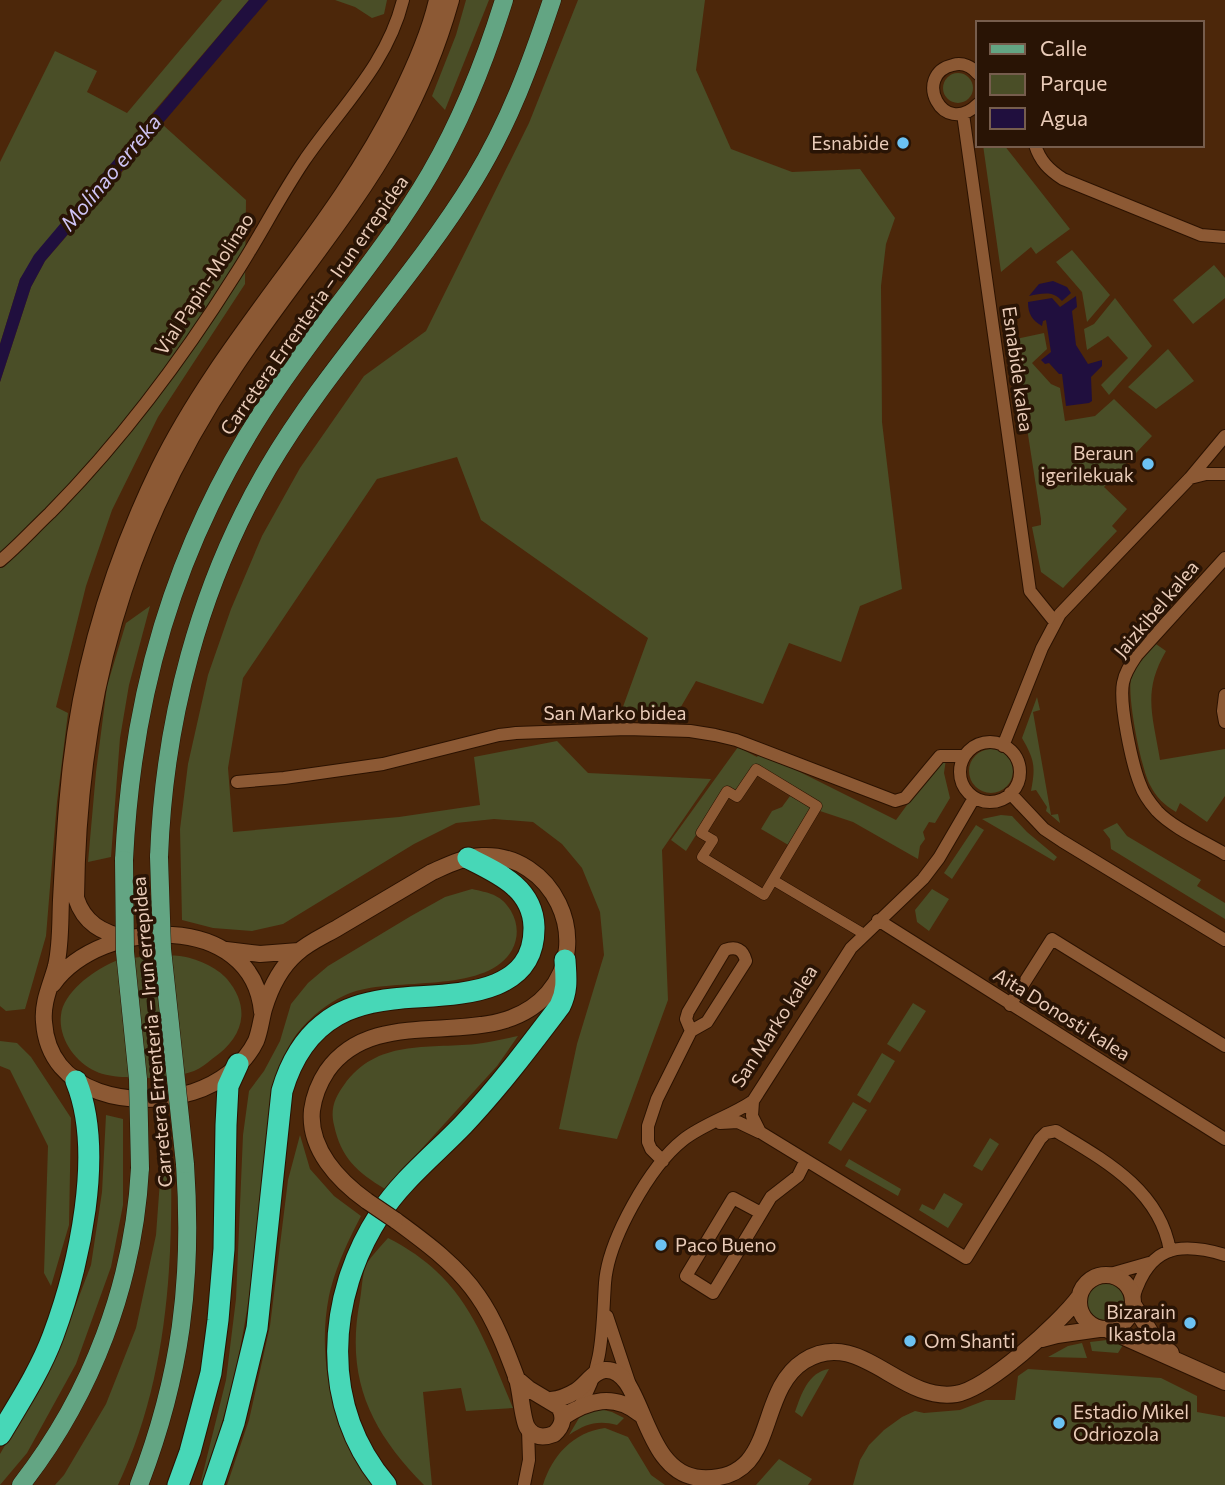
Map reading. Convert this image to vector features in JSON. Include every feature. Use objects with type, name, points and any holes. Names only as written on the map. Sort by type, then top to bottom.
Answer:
[{"type":"highway","points":[[214,1485],[234,1423],[257,1328],[282,1091],[301,1047],[317,1030],[348,1010],[376,1001],[459,995],[482,990],[518,970],[530,951],[533,920],[521,891],[506,877],[468,858]]},
{"type":"highway","points":[[386,1485],[368,1460],[354,1432],[339,1381],[337,1329],[347,1279],[358,1252],[381,1212],[511,1069],[560,1006],[567,984],[565,960]]},
{"type":"highway","points":[[178,1485],[190,1452],[211,1373],[224,1249],[228,1086],[239,1064]]},
{"type":"highway","points":[[0,1435],[31,1383],[53,1337],[76,1258],[86,1201],[89,1144],[83,1099],[76,1081]]},
{"type":"main road","name":"Carretera Errenteria – Irun errepidea","points":[[21,1485],[65,1422],[100,1350],[122,1284],[129,1251],[140,1168],[141,1114],[125,952],[124,860],[128,794],[142,702],[168,607],[198,530],[261,412],[430,174],[461,117],[481,69],[504,0]]},
{"type":"main road","name":"Carretera Errenteria – Irun errepidea","points":[[139,1485],[164,1410],[184,1316],[188,1250],[185,1164],[164,974],[159,857],[162,795],[177,705],[201,617],[229,544],[289,433],[451,215],[493,147],[519,91],[552,0]]},
{"type":"street","name":"Vial Papin-Molinao","points":[[0,561],[91,471],[125,432],[170,372],[236,274],[304,162],[378,61],[391,37],[403,0]]},
{"type":"street","points":[[437,0],[422,50],[386,126],[359,170],[198,399],[161,465],[118,564],[83,686],[69,783],[69,897],[43,1019],[50,1051],[57,1063],[76,1081],[108,1095],[127,1099],[150,1100],[195,1091],[225,1076],[239,1064],[255,1042],[262,1014],[276,980],[299,951],[432,872],[468,858],[482,856],[508,859],[544,880],[560,904],[567,934],[565,960],[551,991],[523,1014],[489,1024],[384,1034],[365,1040],[335,1060],[321,1080],[314,1098],[312,1114],[317,1141],[327,1162],[350,1189],[444,1258],[479,1297],[516,1378],[526,1421],[526,1479]]},
{"type":"street","points":[[69,879],[97,687],[109,634],[130,569],[151,517],[173,471],[221,388],[369,179],[397,132],[422,82],[452,0]]},
{"type":"street","points":[[976,72],[967,65],[943,68],[934,81],[933,89],[935,100],[940,107],[953,114],[963,114],[976,106]]},
{"type":"street","name":"Esnabide kalea","points":[[963,114],[1029,586],[1035,600],[1055,622]]},
{"type":"street","points":[[1036,147],[1041,161],[1063,179],[1200,234],[1225,237]]},
{"type":"street","points":[[1190,478],[1225,473],[1218,460],[1222,439]]},
{"type":"street","points":[[1003,746],[1012,718],[1055,622],[1190,478],[1222,439]]},
{"type":"street","name":"Jaizkibel kalea","points":[[1225,558],[1137,655],[1128,668],[1122,699],[1140,786],[1163,817],[1225,855]]},
{"type":"street","points":[[1225,695],[1225,722]]},
{"type":"street","name":"San Marko bidea","points":[[237,782],[383,764],[499,735],[628,729],[690,731],[736,740],[895,801],[905,798],[940,756],[964,756]]},
{"type":"street","points":[[986,743],[1003,746],[1015,756],[1018,780],[1010,793],[997,801],[974,798],[962,783],[960,774],[964,756],[970,749],[986,743]]},
{"type":"street","points":[[756,769],[817,806],[773,880],[764,895],[702,857],[713,840],[701,833],[727,790],[737,797],[756,769]]},
{"type":"street","points":[[1010,793],[1044,829],[1225,940]]},
{"type":"street","name":"San Marko kalea","points":[[579,1407],[587,1394],[601,1349],[605,1279],[611,1250],[630,1212],[663,1161],[684,1140],[753,1101],[851,948],[923,878],[939,858],[974,798]]},
{"type":"street","points":[[773,880],[864,934]]},
{"type":"street","points":[[69,897],[91,923],[110,934],[127,938]]},
{"type":"street","name":"Aita Donosti kalea","points":[[878,920],[1225,1139]]},
{"type":"street","points":[[46,999],[59,976],[80,958],[107,944],[127,938],[148,935],[182,936],[224,950],[260,954],[299,951]]},
{"type":"street","points":[[1010,1004],[1052,939],[1225,1045]]},
{"type":"street","points":[[663,1161],[648,1142],[649,1126],[666,1080],[691,1031],[707,1022],[746,961],[740,949],[725,950],[688,1012],[686,1019],[691,1031]]},
{"type":"street","points":[[224,950],[236,958],[256,984],[261,998],[262,1014]]},
{"type":"street","points":[[753,1101],[752,1116],[760,1132]]},
{"type":"street","points":[[710,1125],[738,1122],[760,1132],[966,1258],[1046,1133],[1056,1131],[1112,1165],[1149,1199],[1167,1237],[1170,1251]]},
{"type":"street","points":[[761,1213],[733,1198],[686,1276],[713,1293],[771,1197],[798,1176],[806,1160]]},
{"type":"street","points":[[526,1421],[530,1404],[575,1392],[594,1375],[604,1370],[615,1371],[625,1378],[632,1390],[640,1414],[666,1460],[680,1472],[697,1478],[719,1478],[738,1471],[751,1459],[760,1444],[785,1378],[813,1356],[841,1351],[857,1355],[918,1389],[937,1394],[956,1394],[973,1388],[1039,1340],[1060,1320],[1088,1281],[1150,1263],[1170,1251],[1186,1248],[1225,1255]]},
{"type":"street","points":[[1039,1340],[1121,1325],[1128,1319],[1142,1273],[1150,1263]]},
{"type":"street","points":[[1107,1275],[1127,1285],[1154,1338],[1187,1364]]},
{"type":"street","points":[[1079,1297],[1081,1315],[1087,1322],[1225,1382]]},
{"type":"street","name":"San Marko kalea","points":[[604,1309],[632,1390]]},
{"type":"street","points":[[516,1378],[559,1407],[563,1417]]},
{"type":"street","points":[[526,1479],[536,1452],[548,1436],[559,1429],[563,1417],[579,1407],[594,1401],[611,1400],[640,1414]]},
{"type":"street","points":[[526,1421],[539,1437],[548,1436]]},
{"type":"green space","points":[[222,0],[249,0],[150,116],[20,279],[0,344],[0,162],[55,51],[97,71],[87,92],[127,113]]},
{"type":"green space","points":[[335,0],[387,0],[384,14],[372,18],[355,7]]},
{"type":"green space","points":[[466,0],[489,0],[445,110],[432,96],[456,35]]},
{"type":"green space","points":[[578,0],[705,0],[696,70],[731,149],[792,172],[860,169],[895,218],[886,244],[881,286],[882,422],[902,589],[860,606],[841,662],[789,643],[763,704],[696,681],[675,717],[620,715],[648,638],[481,520],[457,457],[377,479],[243,678],[228,768],[233,832],[399,817],[480,805],[474,757],[557,741],[588,773],[711,779],[662,850],[668,1000],[617,1139],[559,1129],[577,1044],[604,955],[600,912],[582,868],[562,844],[533,822],[494,819],[456,823],[414,844],[283,924],[252,931],[213,928],[182,920],[180,829],[188,764],[208,675],[231,609],[262,536],[300,468],[364,376],[426,331],[529,123]]},
{"type":"green space","points":[[958,73],[969,77],[973,88],[969,99],[958,103],[947,99],[943,88],[947,77]]},
{"type":"green space","points":[[163,125],[246,200],[245,284],[158,417],[112,510],[86,586],[56,707],[68,713],[57,802],[46,936],[25,1009],[6,1011],[0,1006],[0,382],[31,287],[45,261]]},
{"type":"green space","points":[[983,147],[1006,147],[1070,229],[1036,254],[1031,247],[1001,272]]},
{"type":"green space","points":[[1072,250],[1110,295],[1087,322],[1082,292],[1056,262]]},
{"type":"green space","points":[[1214,265],[1225,278],[1225,298],[1193,324],[1173,300]]},
{"type":"green space","points":[[1115,298],[1152,346],[1109,395],[1101,385],[1128,358],[1108,336],[1087,350],[1084,329],[1094,324]]},
{"type":"green space","points":[[1044,333],[1047,349],[1032,363],[1051,384],[1060,388],[1065,421],[1095,416],[1114,399],[1152,436],[1104,487],[1127,509],[1112,526],[1117,531],[1063,588],[1041,572],[1032,527],[1041,525],[1041,519],[1011,340]]},
{"type":"green space","points":[[1168,349],[1194,381],[1156,409],[1128,387]]},
{"type":"green space","points":[[150,606],[129,685],[120,738],[111,857],[88,862],[107,686],[126,623]]},
{"type":"green space","points":[[1153,642],[1166,651],[1154,679],[1151,704],[1160,760],[1225,749],[1225,796],[1207,822],[1180,803],[1176,812],[1164,804],[1146,777],[1130,688],[1138,665]]},
{"type":"green space","points":[[1037,697],[1040,710],[1033,712],[1051,815],[1058,814],[1060,823],[1046,811],[1047,807],[1036,790],[1031,791],[1033,763],[1022,738]]},
{"type":"green space","points":[[738,747],[757,757],[760,752],[896,820],[926,779],[946,759],[944,773],[950,798],[935,823],[929,822],[923,832],[925,839],[920,846],[918,859],[853,822],[817,810],[755,765],[736,793],[726,787],[686,851],[671,840]]},
{"type":"green space","points":[[991,749],[1006,756],[1013,771],[1006,786],[991,793],[976,786],[969,771],[976,756]]},
{"type":"green space","points":[[790,796],[812,808],[790,846],[761,829],[772,811],[782,807]]},
{"type":"green space","points":[[1012,816],[1057,857],[1054,861],[982,819]]},
{"type":"green space","points":[[1117,823],[1127,836],[1201,880],[1197,886],[1225,903],[1225,919],[1111,849],[1110,839],[1103,830]]},
{"type":"green space","points":[[976,825],[984,830],[952,879],[944,873]]},
{"type":"green space","points":[[472,889],[499,898],[513,916],[517,930],[516,940],[512,950],[500,964],[483,973],[462,979],[393,985],[353,992],[327,1006],[303,1026],[284,1058],[268,1124],[257,1239],[240,1347],[213,1457],[200,1485],[226,1380],[236,1299],[243,1135],[249,1091],[264,1071],[280,1041],[291,1004],[308,983],[328,966],[411,916],[445,897]]},
{"type":"green space","points":[[932,889],[949,899],[929,931],[917,922],[915,910]]},
{"type":"green space","points":[[148,956],[186,957],[218,971],[227,979],[240,1001],[241,1022],[223,1051],[194,1071],[169,1077],[143,1078],[102,1074],[81,1062],[69,1048],[62,1032],[63,1007],[80,984],[104,967],[119,960]]},
{"type":"green space","points":[[913,1003],[926,1011],[900,1052],[887,1044]]},
{"type":"green space","points":[[518,1036],[497,1066],[385,1189],[358,1170],[346,1155],[334,1125],[334,1104],[344,1085],[357,1070],[387,1053],[404,1049],[476,1044]]},
{"type":"green space","points":[[0,1041],[17,1043],[31,1057],[71,1118],[69,1225],[51,1286],[44,1273],[48,1146],[10,1070],[0,1066]]},
{"type":"green space","points":[[882,1053],[895,1061],[870,1103],[857,1095]]},
{"type":"green space","points":[[853,1102],[867,1110],[841,1151],[828,1143]]},
{"type":"green space","points":[[106,1115],[123,1119],[123,1205],[111,1267],[76,1364],[27,1453],[0,1485],[0,1454],[58,1352],[91,1265],[102,1192]]},
{"type":"green space","points":[[300,1135],[310,1169],[334,1196],[361,1216],[342,1255],[329,1296],[325,1346],[327,1371],[339,1419],[359,1464],[373,1485],[227,1485],[249,1420],[270,1326],[288,1180]]},
{"type":"green space","points":[[990,1138],[999,1144],[982,1171],[973,1166]]},
{"type":"green space","points":[[849,1159],[901,1189],[898,1196],[845,1166]]},
{"type":"green space","points":[[161,1167],[171,1167],[168,1289],[156,1369],[134,1447],[118,1485],[55,1485],[64,1475],[106,1404],[136,1328],[156,1235]]},
{"type":"green space","points":[[944,1193],[963,1204],[948,1228],[919,1210],[922,1204],[934,1210]]},
{"type":"green space","points":[[388,1238],[414,1253],[453,1289],[480,1332],[513,1408],[466,1411],[461,1388],[423,1392],[432,1485],[424,1485],[389,1444],[366,1401],[359,1378],[356,1328],[364,1271],[369,1260]]},
{"type":"green space","points":[[1105,1282],[1118,1288],[1124,1301],[1118,1314],[1105,1320],[1092,1314],[1086,1301],[1092,1288]]},
{"type":"green space","points":[[1107,1340],[1123,1345],[1118,1353],[1092,1351],[1090,1342]]},
{"type":"green space","points":[[1082,1343],[1087,1358],[1048,1357],[1068,1346]]},
{"type":"green space","points":[[829,1369],[802,1417],[795,1412],[806,1385],[816,1375]]},
{"type":"green space","name":"Estadio Mikel Odriozola","points":[[1028,1369],[1161,1378],[1197,1396],[1197,1412],[1225,1417],[1225,1485],[853,1485],[860,1460],[869,1445],[902,1417],[915,1411],[924,1413],[960,1410],[986,1400],[1015,1400],[1018,1376]]},
{"type":"green space","points":[[600,1409],[624,1418],[617,1425],[592,1424],[569,1435],[582,1413]]},
{"type":"green space","points":[[605,1428],[628,1437],[651,1475],[665,1485],[543,1485],[552,1464],[565,1447],[583,1435]]},
{"type":"green space","points":[[779,1459],[812,1479],[808,1485],[756,1485]]},
{"type":"water","name":"Molinao erreka","points":[[249,0],[268,0],[45,261],[31,287],[0,382],[0,344],[20,279],[34,255]]},
{"type":"water","points":[[1053,281],[1067,287],[1071,293],[1062,301],[1051,294],[1029,296],[1039,284]]},
{"type":"water","points":[[1076,296],[1077,307],[1072,311],[1076,345],[1088,364],[1102,360],[1102,366],[1091,377],[1092,401],[1066,406],[1062,374],[1041,360],[1051,352],[1046,320],[1042,326],[1031,316],[1028,302],[1052,298],[1060,307]]},
{"type":"place","name":"Esnabide","points":[[903,143]]},
{"type":"place","name":"Beraun igerilekuak","points":[[1148,464]]},
{"type":"place","name":"Paco Bueno","points":[[661,1245]]},
{"type":"place","name":"Bizarain Ikastola","points":[[1190,1323]]},
{"type":"place","name":"Om Shanti","points":[[910,1341]]},
{"type":"place","name":"Estadio Mikel Odriozola","points":[[1059,1423]]}]
